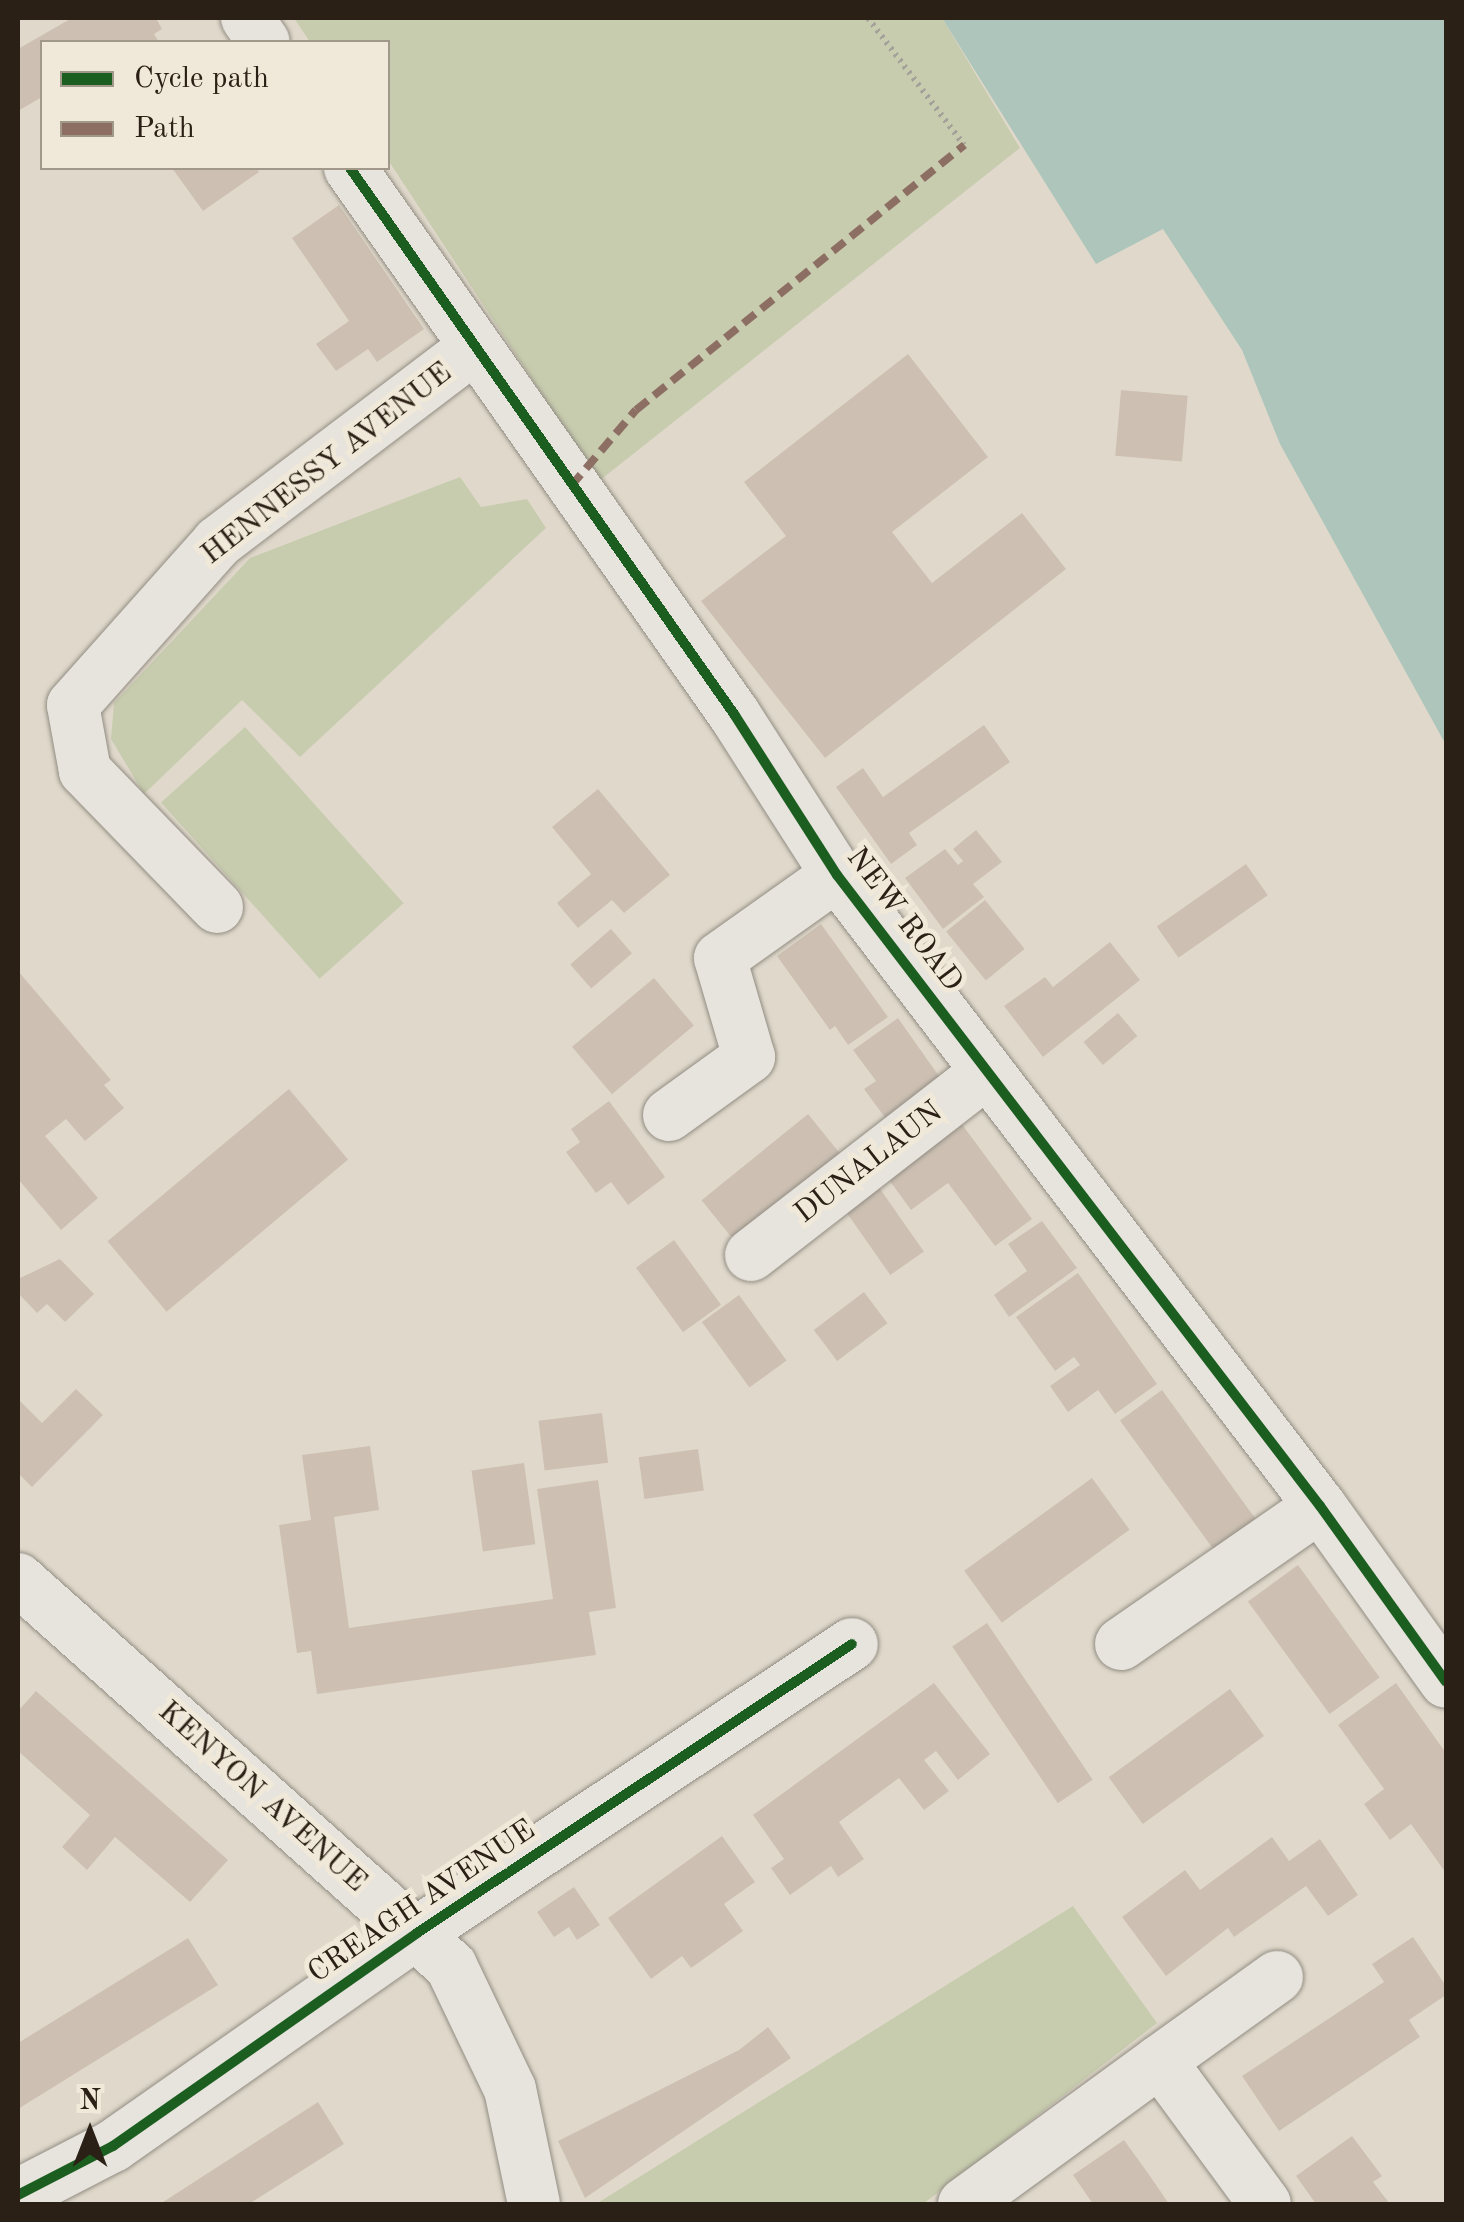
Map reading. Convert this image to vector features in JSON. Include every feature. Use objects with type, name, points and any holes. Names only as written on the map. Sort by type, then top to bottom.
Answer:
[{"type":"street","points":[[247,18],[263,40]]},
{"type":"street","name":"NEW ROAD","points":[[351,170],[734,714],[837,875],[1320,1506],[1446,1682]]},
{"type":"street","name":"HENNESSY AVENUE","points":[[217,907],[85,771],[73,705],[218,542],[474,348]]},
{"type":"street","points":[[669,1114],[749,1057],[720,958],[837,875]]},
{"type":"street","name":"DUNALAUN","points":[[751,1255],[988,1072]]},
{"type":"street","points":[[1121,1644],[1320,1506]]},
{"type":"street","name":"KENYON AVENUE","points":[[18,1579],[450,1966],[510,2089],[534,2204]]},
{"type":"street","name":"CREAGH AVENUE","points":[[18,2195],[112,2146],[416,1934],[852,1644]]},
{"type":"street","points":[[964,2204],[1278,1977]]},
{"type":"street","points":[[1160,2061],[1266,2204]]},
{"type":"path","points":[[868,18],[964,145]]},
{"type":"shaded area","points":[[294,18],[942,18],[1020,148],[599,481],[390,163],[390,40],[309,40]]},
{"type":"shaded area","points":[[942,18],[1446,18],[1446,745],[1280,444],[1242,350],[1163,229],[1096,264]]},
{"type":"shaded area","points":[[460,477],[481,507],[527,499],[546,528],[300,757],[242,700],[144,794],[111,739],[114,703],[250,558]]},
{"type":"shaded area","points":[[245,727],[404,903],[320,979],[161,803]]},
{"type":"shaded area","points":[[1073,1906],[1157,2023],[923,2204],[596,2204]]},
{"type":"building","points":[[72,18],[156,18],[162,29],[154,34],[158,40],[40,40],[40,98],[18,111],[18,49]]},
{"type":"building","points":[[173,170],[259,172],[203,211]]},
{"type":"building","points":[[339,205],[424,329],[377,362],[368,349],[336,371],[316,344],[349,321],[292,238]]},
{"type":"building","points":[[908,354],[988,457],[892,532],[932,583],[1022,513],[1066,569],[825,758],[701,601],[786,536],[744,482]]},
{"type":"building","points":[[1121,390],[1188,396],[1182,462],[1115,456]]},
{"type":"building","points":[[984,725],[1010,762],[909,833],[917,845],[891,864],[836,787],[863,768],[883,797]]},
{"type":"building","points":[[598,789],[670,875],[624,913],[612,900],[578,928],[557,903],[591,874],[552,827]]},
{"type":"building","points":[[976,830],[1002,862],[973,884],[984,897],[943,929],[905,878],[945,849],[958,865],[963,861],[953,849]]},
{"type":"building","points":[[1246,864],[1268,895],[1179,958],[1157,927]]},
{"type":"building","points":[[985,900],[1025,949],[986,980],[946,931]]},
{"type":"building","points":[[821,924],[888,1017],[848,1045],[835,1026],[830,1030],[777,956]]},
{"type":"building","points":[[611,929],[632,953],[591,989],[570,964]]},
{"type":"building","points":[[1110,942],[1140,980],[1043,1057],[1004,1006],[1045,977],[1053,987]]},
{"type":"building","points":[[18,971],[111,1080],[104,1085],[124,1108],[85,1141],[66,1119],[45,1136],[98,1198],[61,1230],[18,1179]]},
{"type":"building","points":[[654,978],[694,1025],[612,1094],[572,1047]]},
{"type":"building","points":[[1118,1013],[1137,1036],[1103,1065],[1084,1042]]},
{"type":"building","points":[[898,1018],[941,1079],[886,1119],[864,1089],[876,1081],[853,1050]]},
{"type":"building","points":[[289,1089],[348,1159],[167,1312],[107,1241]]},
{"type":"building","points":[[609,1101],[665,1177],[628,1205],[611,1182],[596,1193],[566,1152],[580,1142],[571,1129]]},
{"type":"building","points":[[808,1114],[843,1157],[736,1243],[702,1200]]},
{"type":"building","points":[[961,1123],[1032,1219],[995,1246],[948,1183],[911,1210],[887,1177]]},
{"type":"building","points":[[878,1186],[924,1252],[890,1275],[844,1210]]},
{"type":"building","points":[[1042,1221],[1077,1268],[1009,1317],[994,1295],[1027,1271],[1008,1244]]},
{"type":"building","points":[[674,1240],[721,1305],[683,1332],[636,1268]]},
{"type":"building","points":[[60,1259],[94,1294],[65,1322],[47,1304],[37,1313],[18,1293],[18,1279]]},
{"type":"building","points":[[1078,1273],[1157,1384],[1115,1414],[1098,1390],[1068,1412],[1050,1386],[1080,1365],[1074,1357],[1055,1371],[1016,1317]]},
{"type":"building","points":[[864,1292],[887,1323],[837,1361],[814,1330]]},
{"type":"building","points":[[739,1295],[787,1361],[749,1388],[702,1322]]},
{"type":"building","points":[[76,1389],[103,1415],[32,1487],[18,1473],[18,1399],[42,1423]]},
{"type":"building","points":[[1162,1390],[1255,1519],[1213,1549],[1120,1421]]},
{"type":"building","points":[[602,1413],[608,1463],[545,1470],[538,1421]]},
{"type":"building","points":[[370,1446],[379,1510],[334,1517],[349,1628],[553,1599],[537,1489],[598,1480],[616,1608],[589,1612],[596,1655],[317,1694],[311,1651],[297,1653],[279,1525],[311,1520],[302,1455]]},
{"type":"building","points":[[698,1449],[704,1491],[644,1499],[639,1457]]},
{"type":"building","points":[[524,1463],[535,1544],[483,1552],[472,1470]]},
{"type":"building","points":[[1092,1478],[1130,1530],[1002,1623],[964,1571]]},
{"type":"building","points":[[1298,1565],[1380,1677],[1330,1714],[1248,1601]]},
{"type":"building","points":[[987,1623],[1093,1780],[1058,1803],[952,1646]]},
{"type":"building","points":[[934,1683],[990,1754],[958,1780],[936,1751],[924,1760],[949,1791],[924,1810],[899,1778],[839,1822],[864,1859],[838,1877],[831,1866],[790,1895],[771,1868],[784,1859],[753,1815]]},
{"type":"building","points":[[1396,1683],[1446,1753],[1446,1873],[1411,1824],[1390,1840],[1364,1804],[1384,1789],[1338,1725]]},
{"type":"building","points":[[1230,1689],[1264,1736],[1143,1824],[1109,1777]]},
{"type":"building","points":[[36,1691],[228,1860],[190,1902],[115,1837],[87,1870],[62,1847],[90,1815],[18,1751],[18,1711]]},
{"type":"building","points":[[722,1836],[755,1882],[724,1904],[743,1931],[691,1968],[682,1956],[651,1979],[608,1918]]},
{"type":"building","points":[[1272,1837],[1289,1861],[1320,1839],[1358,1895],[1328,1916],[1306,1886],[1234,1937],[1228,1928],[1166,1976],[1122,1917],[1185,1870],[1200,1890]]},
{"type":"building","points":[[574,1887],[600,1925],[577,1940],[569,1927],[554,1937],[537,1912]]},
{"type":"building","points":[[1413,1937],[1446,1986],[1446,1995],[1409,2020],[1420,2037],[1279,2131],[1242,2076],[1384,1982],[1372,1964]]},
{"type":"building","points":[[188,1938],[218,1985],[18,2109],[18,2043]]},
{"type":"building","points":[[768,2027],[791,2058],[585,2198],[558,2141],[739,2050]]},
{"type":"building","points":[[318,2102],[344,2144],[249,2204],[160,2204]]},
{"type":"building","points":[[1352,2136],[1382,2176],[1373,2182],[1390,2204],[1316,2204],[1296,2176]]},
{"type":"building","points":[[1124,2140],[1169,2204],[1093,2204],[1073,2175]]},
{"type":"marked path","points":[[571,486],[636,410],[964,145]]},
{"type":"cycle path","points":[[351,170],[734,714],[837,875],[1320,1506],[1446,1682]]},
{"type":"cycle path","points":[[18,2195],[113,2146],[417,1933],[852,1644]]}]
